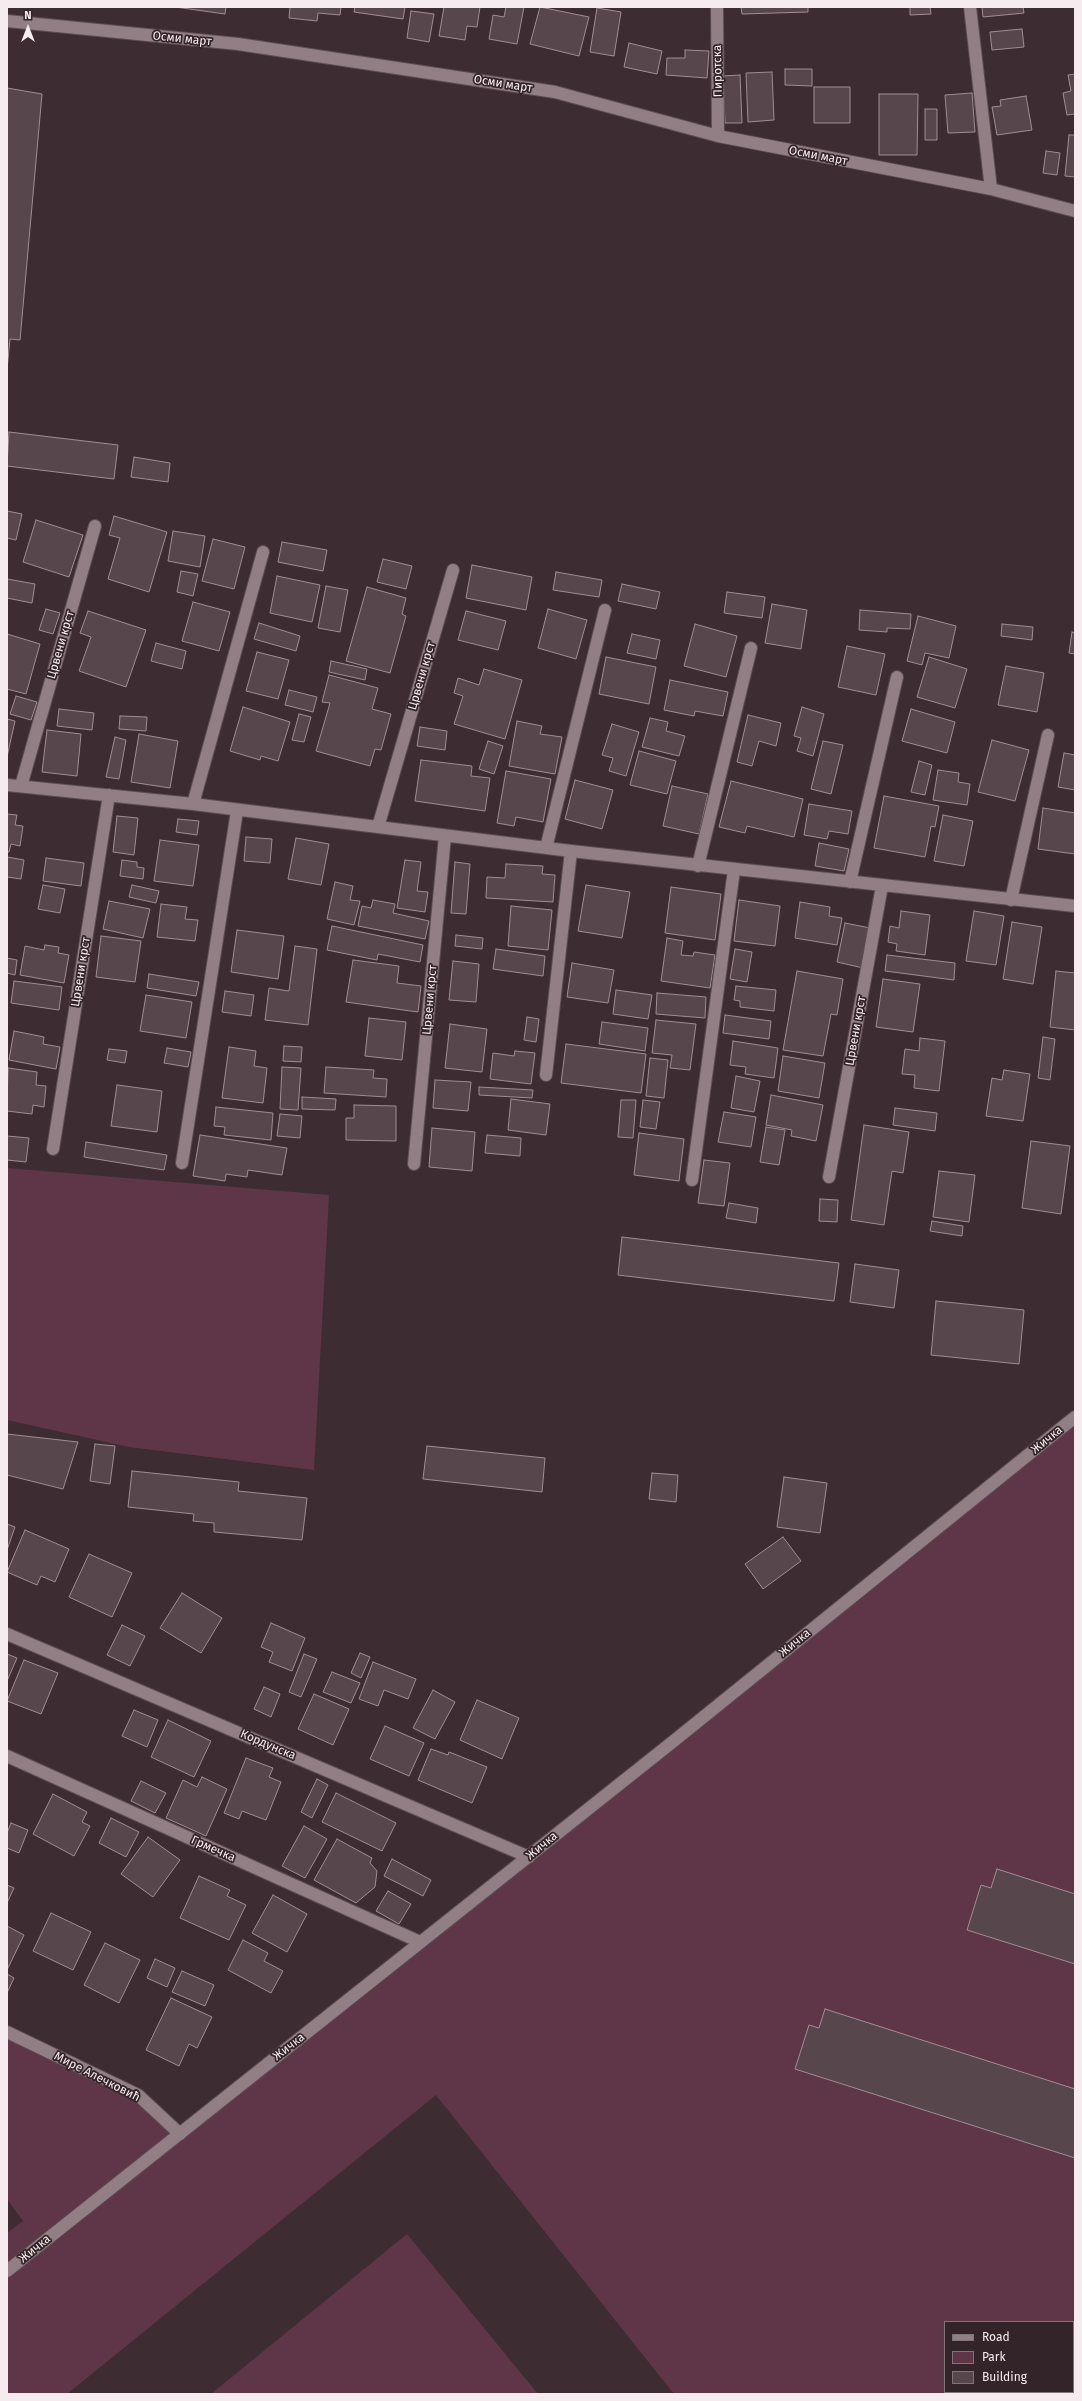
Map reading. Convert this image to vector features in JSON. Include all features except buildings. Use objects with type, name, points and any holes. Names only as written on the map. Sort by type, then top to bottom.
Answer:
[{"type":"street","name":"Пиротска","points":[[717,7],[718,136]]},
{"type":"street","points":[[970,7],[991,189]]},
{"type":"street","name":"Осми март","points":[[7,21],[238,44],[555,92],[718,136],[991,189],[1075,211]]},
{"type":"street","name":"Црвени крст","points":[[21,786],[94,526]]},
{"type":"street","points":[[193,804],[263,552]]},
{"type":"street","name":"Црвени крст","points":[[378,827],[453,570]]},
{"type":"street","points":[[546,848],[605,610]]},
{"type":"street","points":[[698,866],[751,648]]},
{"type":"street","points":[[850,882],[897,676]]},
{"type":"street","points":[[1011,900],[1048,735]]},
{"type":"street","points":[[7,784],[193,804],[237,811],[378,827],[571,852],[1075,906]]},
{"type":"street","name":"Црвени крст","points":[[53,1149],[109,795]]},
{"type":"street","points":[[182,1163],[237,811]]},
{"type":"street","name":"Црвени крст","points":[[414,1164],[445,836]]},
{"type":"street","points":[[546,1075],[571,852]]},
{"type":"street","points":[[692,1180],[734,870]]},
{"type":"street","name":"Црвени крст","points":[[829,1177],[882,886]]},
{"type":"street","name":"Жичка","points":[[7,2271],[529,1857],[1075,1417]]},
{"type":"street","name":"Кордунска","points":[[7,1634],[529,1857]]},
{"type":"street","name":"Грмечка","points":[[7,1756],[420,1942]]},
{"type":"street","name":"Мире Алечковић","points":[[7,2032],[138,2095],[180,2134]]},
{"type":"green space","points":[[7,1168],[329,1195],[314,1470],[129,1447],[7,1420]]},
{"type":"green space","points":[[1075,1417],[1075,2394],[674,2394],[436,2095],[67,2394],[7,2394],[7,2233],[23,2221],[7,2199],[7,2032],[138,2095],[179,2134]]},
{"type":"green space","points":[[407,2234],[538,2394],[211,2394]]}]
